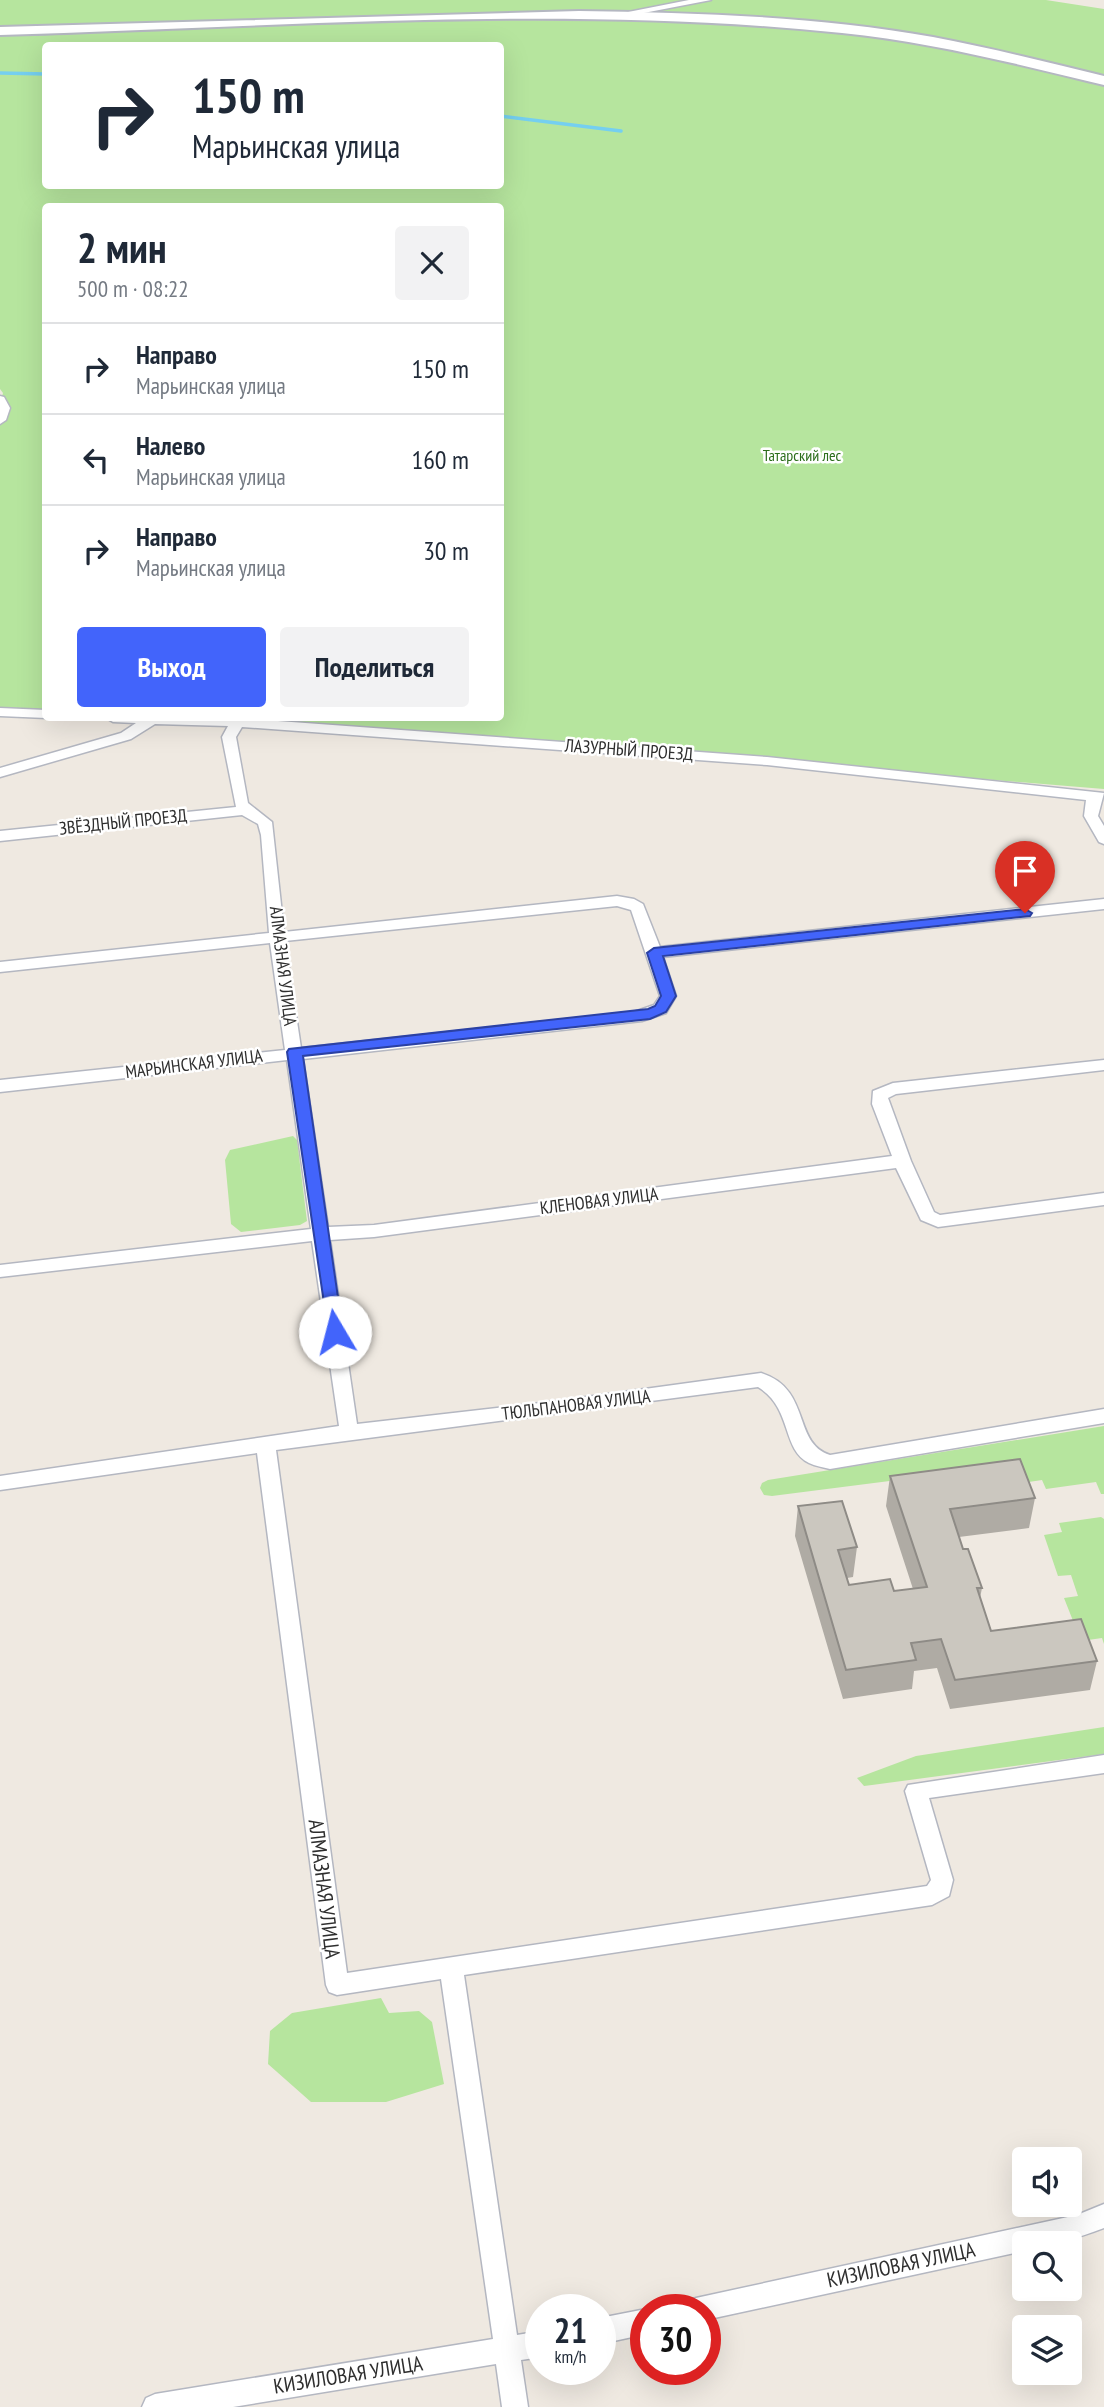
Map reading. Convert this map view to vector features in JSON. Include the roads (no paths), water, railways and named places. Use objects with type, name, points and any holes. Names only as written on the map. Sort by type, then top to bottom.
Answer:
[{"type":"main road","points":[[0,32],[628,13],[747,19],[869,32],[999,55],[1104,81]]},
{"type":"street","points":[[628,13],[706,0]]},
{"type":"street","points":[[0,400],[4,408],[0,420]]},
{"type":"street","points":[[0,712],[42,714]]},
{"type":"street","points":[[0,774],[126,736],[149,721]]},
{"type":"street","name":"ЛАЗУРНЫЙ ПРОЕЗД","points":[[209,721],[767,761],[1099,797]]},
{"type":"street","name":"АЛМАЗНАЯ УЛИЦА","points":[[237,722],[229,737],[241,803],[245,810],[265,822],[277,938],[349,1432]]},
{"type":"street","points":[[1099,797],[1091,816],[1104,839]]},
{"type":"street","name":"ЗВЁЗДНЫЙ ПРОЕЗД","points":[[0,836],[245,810]]},
{"type":"street","name":"МАРЬИНСКАЯ УЛИЦА","points":[[0,967],[617,901],[629,902],[638,907],[668,996],[660,1009],[650,1014],[0,1086]]},
{"type":"street","points":[[654,953],[1104,904]]},
{"type":"street","points":[[1104,1065],[893,1089],[879,1095],[902,1161],[927,1216],[938,1221],[1104,1199]]},
{"type":"street","name":"КЛЕНОВАЯ УЛИЦА","points":[[0,1271],[321,1233],[374,1231],[902,1161]]},
{"type":"street","name":"ТЮЛЬПАНОВАЯ УЛИЦА","points":[[0,1483],[349,1432],[557,1408],[761,1380],[782,1392],[788,1401],[806,1453],[817,1460],[830,1462],[1104,1416]]},
{"type":"street","name":"АЛМАЗНАЯ УЛИЦА","points":[[265,1445],[337,1985],[451,1967]]},
{"type":"street","points":[[515,2407],[509,2351],[451,1967],[932,1895],[941,1889],[942,1880],[916,1791],[1104,1765]]},
{"type":"street","name":"КИЗИЛОВАЯ УЛИЦА","points":[[721,2305],[1077,2227],[1104,2216]]},
{"type":"street","name":"КИЗИЛОВАЯ УЛИЦА","points":[[155,2407],[525,2348]]},
{"type":"waterway","points":[[0,73],[42,74]]},
{"type":"waterway","points":[[504,116],[621,131]]},
{"type":"park label","name":"Татарский лес","points":[[802,455]]}]
